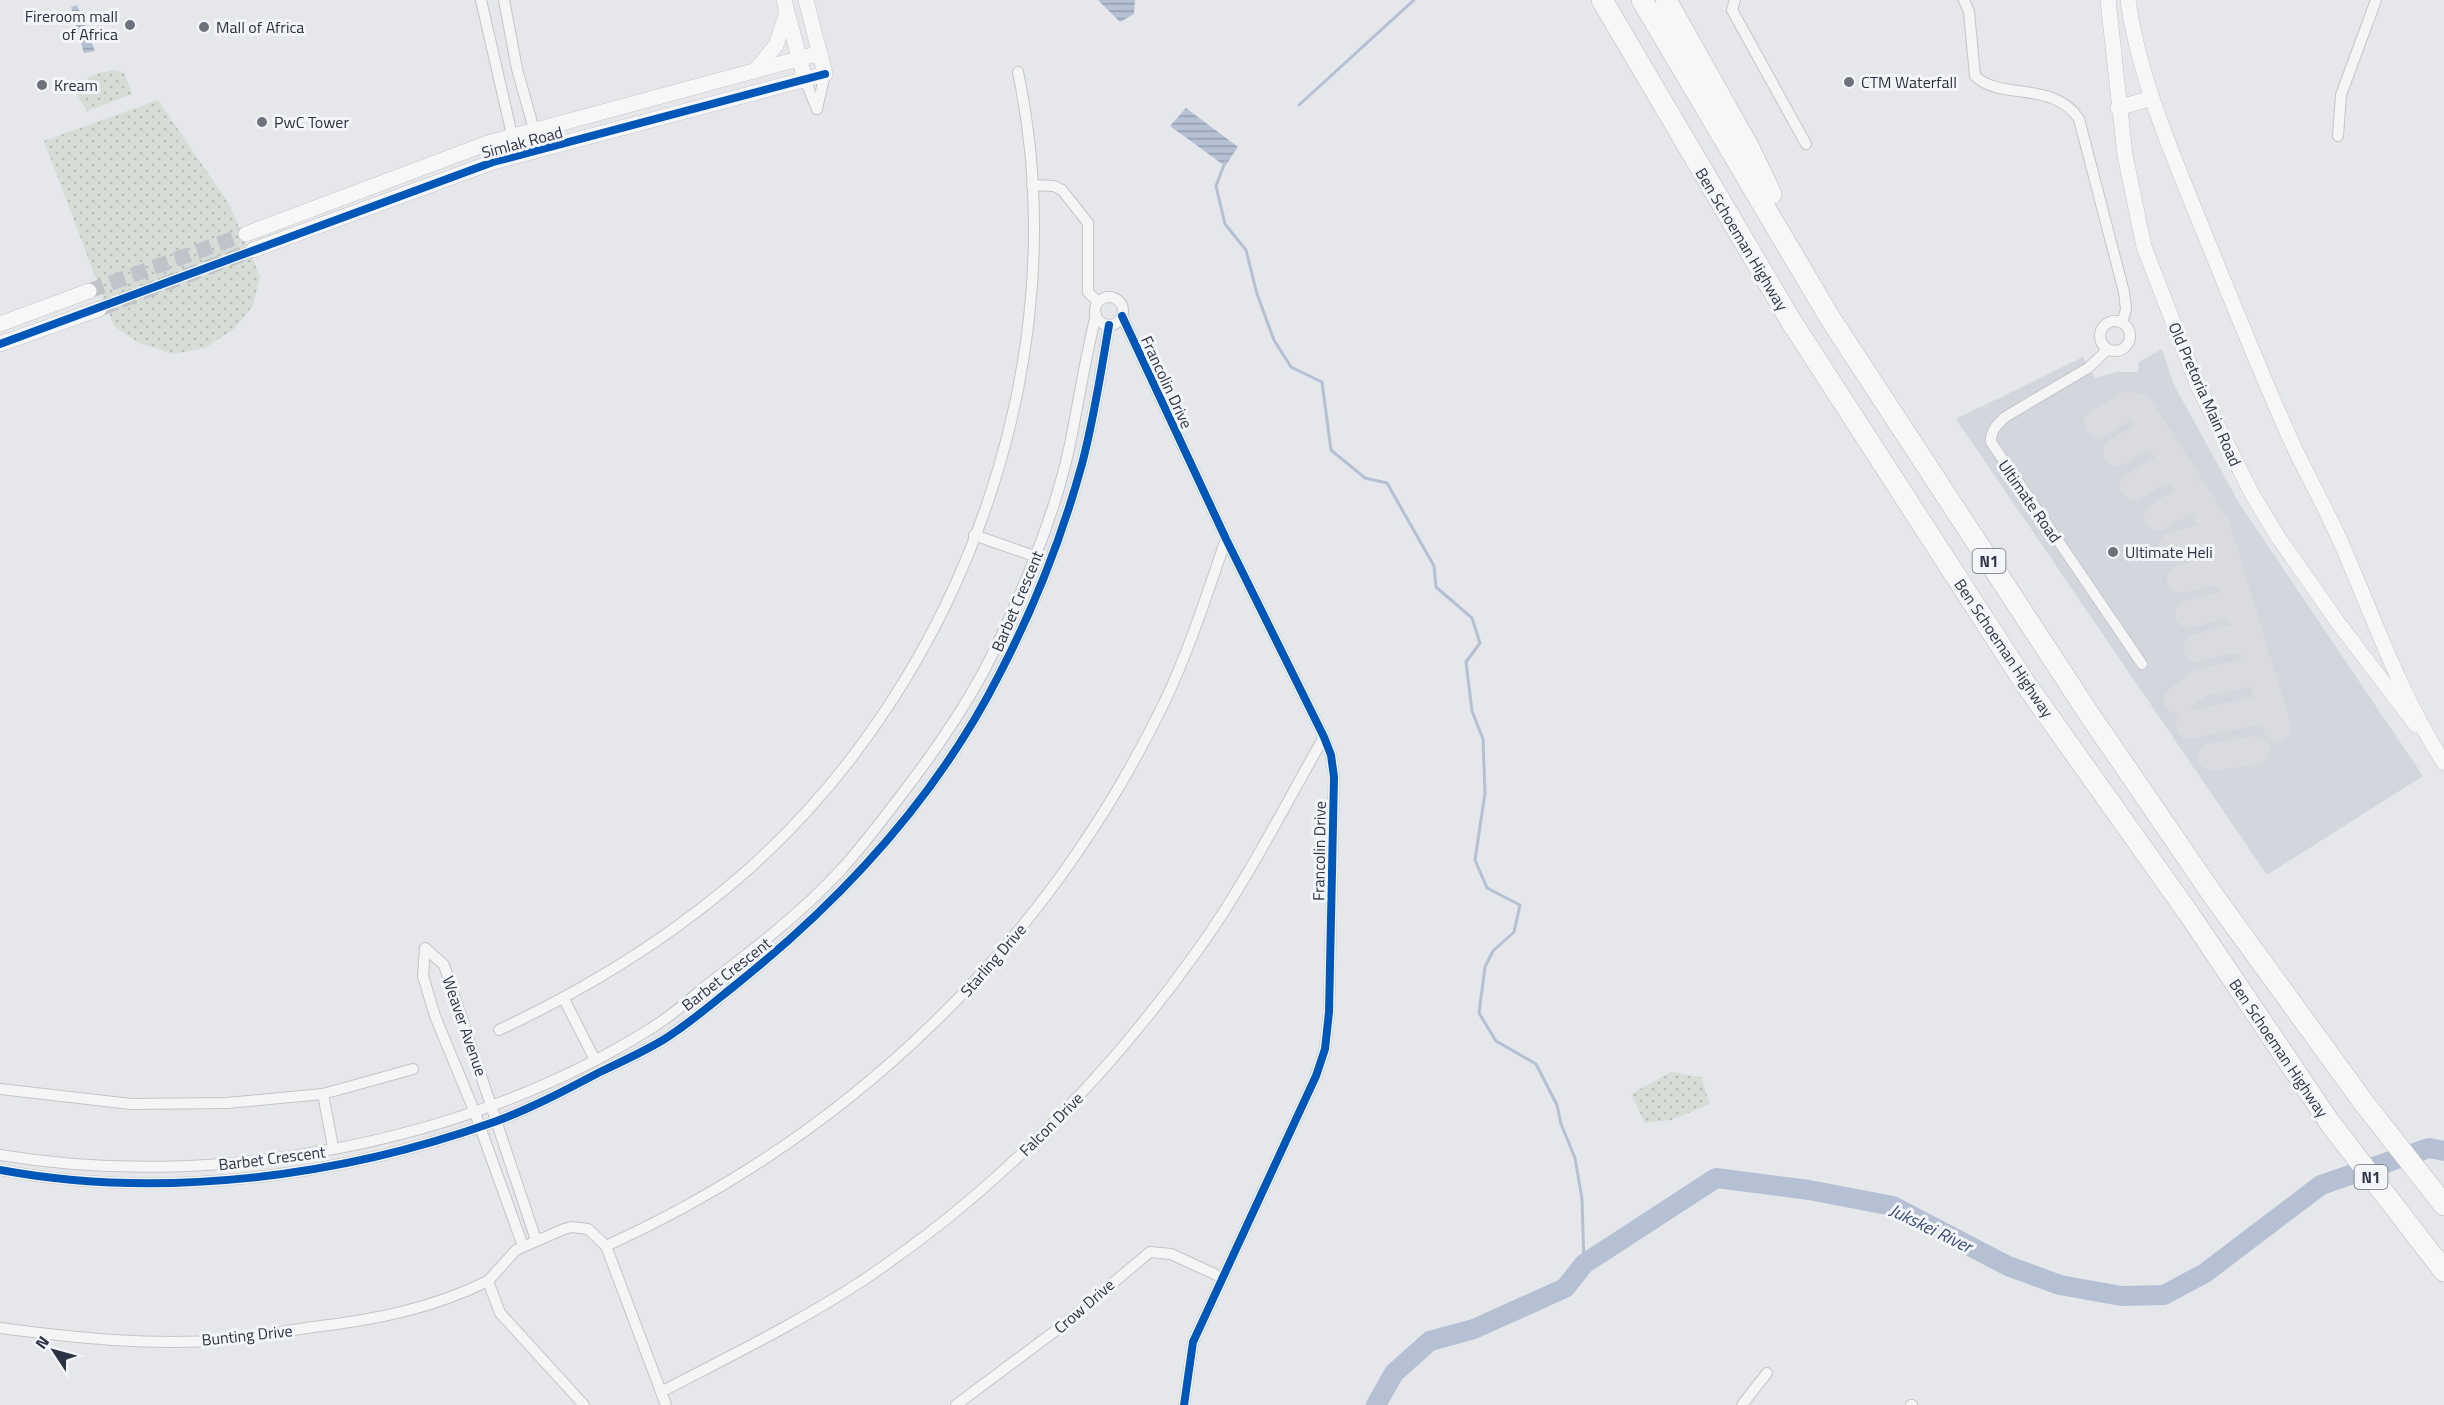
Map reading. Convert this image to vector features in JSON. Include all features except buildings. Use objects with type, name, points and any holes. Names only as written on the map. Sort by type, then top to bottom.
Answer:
[{"type":"highway","name":"Ben Schoeman Highway","points":[[1602,0],[1791,321],[2025,683],[2189,914],[2330,1123],[2444,1271]]},
{"type":"highway","name":"Ben Schoeman Highway","points":[[1642,0],[1830,318],[2089,714],[2215,898],[2364,1103],[2444,1204]]},
{"type":"highway","points":[[1666,0],[1749,148],[1830,318]]},
{"type":"main road","points":[[806,0],[825,74]]},
{"type":"main road","name":"Old Pretoria Main Road","points":[[2108,0],[2118,108],[2144,247],[2194,376],[2252,494],[2302,572],[2403,711],[2427,736]]},
{"type":"main road","name":"Old Pretoria Main Road","points":[[2128,0],[2131,21],[2152,98],[2217,264],[2292,443],[2342,544],[2389,658],[2427,736],[2444,763]]},
{"type":"main road","points":[[785,6],[805,80]]},
{"type":"main road","points":[[756,70],[776,45],[785,6]]},
{"type":"main road","name":"Simlak Road","points":[[246,234],[488,143],[820,53]]},
{"type":"main road","name":"Simlak Road","points":[[253,250],[493,162],[825,74]]},
{"type":"main road","points":[[2118,108],[2152,98]]},
{"type":"main road","points":[[0,324],[89,291]]},
{"type":"main road","points":[[0,344],[99,309]]},
{"type":"street","points":[[481,0],[517,157]]},
{"type":"street","points":[[504,0],[517,69],[540,151]]},
{"type":"street","points":[[1735,0],[1732,10],[1806,144]]},
{"type":"street","points":[[1964,0],[1969,12],[1975,76],[1988,84],[2053,98],[2073,110],[2079,119],[2124,292],[2126,309],[2122,322]]},
{"type":"street","points":[[2338,136],[2341,95],[2376,0]]},
{"type":"street","points":[[499,1030],[564,999],[651,947],[702,909],[752,866],[825,789],[879,720],[941,615],[993,485],[1024,352],[1032,281],[1032,186],[1018,72]]},
{"type":"street","points":[[805,80],[817,109],[825,74]]},
{"type":"street","points":[[1032,186],[1054,186],[1062,190],[1088,223],[1088,292],[1098,302]]},
{"type":"street","points":[[1106,297],[1115,298],[1122,304],[1122,316],[1118,322],[1109,325],[1100,322],[1095,315],[1098,302],[1106,297]]},
{"type":"street","name":"Barbet Crescent","points":[[0,1155],[36,1161],[173,1168],[270,1159],[376,1139],[475,1113],[595,1060],[655,1026],[772,935],[839,873],[877,827],[946,733],[990,659],[1034,556],[1070,446],[1084,361],[1095,315]]},
{"type":"street","name":"Francolin Drive","points":[[1122,316],[1226,539],[1324,737],[1331,755],[1334,777],[1329,1012],[1325,1049],[1316,1076],[1221,1277],[1193,1342],[1184,1405]]},
{"type":"street","points":[[2109,322],[2122,322],[2129,329],[2129,342],[2118,351],[2108,349],[2102,342],[2102,328],[2109,322]]},
{"type":"street","name":"Barbet Crescent","points":[[0,1170],[108,1182],[169,1182],[301,1172],[390,1153],[496,1121],[663,1040],[783,947],[889,841],[959,743],[998,678],[1036,595],[1083,461],[1109,325]]},
{"type":"street","name":"Ultimate Road","points":[[2108,349],[2088,368],[2005,417],[1990,436],[1991,442],[2142,664]]},
{"type":"street","points":[[974,535],[1034,556]]},
{"type":"street","name":"Starling Drive","points":[[606,1246],[660,1221],[770,1156],[828,1116],[889,1066],[938,1021],[1005,948],[1042,902],[1085,841],[1133,760],[1164,702],[1226,539]]},
{"type":"street","points":[[1021,589],[1036,595]]},
{"type":"street","points":[[946,733],[959,743]]},
{"type":"street","name":"Falcon Drive","points":[[661,1392],[782,1329],[903,1253],[998,1176],[1068,1109],[1164,996],[1201,946],[1236,892],[1324,737]]},
{"type":"street","points":[[877,827],[889,841]]},
{"type":"street","points":[[772,935],[783,947]]},
{"type":"street","name":"Weaver Avenue","points":[[523,1246],[475,1113],[435,1016],[423,975],[425,948],[444,964],[536,1240]]},
{"type":"street","points":[[564,999],[595,1060]]},
{"type":"street","points":[[655,1026],[663,1040]]},
{"type":"street","points":[[0,1089],[131,1104],[227,1103],[323,1094],[413,1069]]},
{"type":"street","points":[[323,1094],[333,1147]]},
{"type":"street","points":[[270,1159],[273,1174]]},
{"type":"street","points":[[108,1182],[110,1166]]},
{"type":"street","points":[[584,1405],[500,1313],[488,1281],[504,1260],[523,1246],[572,1227],[588,1229],[606,1246],[666,1405]]},
{"type":"street","name":"Crow Drive","points":[[956,1405],[1051,1335],[1150,1252],[1171,1254],[1221,1277]]},
{"type":"street","name":"Bunting Drive","points":[[0,1328],[89,1340],[162,1342],[228,1340],[365,1321],[423,1308],[488,1281]]},
{"type":"street","points":[[1742,1405],[1767,1373]]},
{"type":"shaded area","points":[[113,70],[124,72],[132,94],[87,111],[78,96],[82,84],[90,77]]},
{"type":"shaded area","points":[[158,100],[229,204],[260,276],[253,306],[235,328],[205,348],[173,354],[139,343],[114,326],[44,141]]},
{"type":"shaded area","points":[[2162,349],[2174,385],[2239,503],[2423,776],[2267,875],[1956,419],[2083,357],[2095,378],[2116,372],[2138,372],[2139,362]]},
{"type":"shaded area","points":[[1671,1072],[1701,1077],[1710,1104],[1671,1120],[1645,1123],[1631,1094]]},
{"type":"water","points":[[1098,0],[1135,0],[1134,14],[1120,22]]},
{"type":"water","points":[[77,5],[95,51],[84,53],[71,7]]},
{"type":"water","points":[[1186,108],[1238,147],[1225,166],[1170,126]]},
{"type":"waterway","points":[[1299,105],[1414,0]]},
{"type":"waterway","points":[[1225,162],[1216,186],[1225,224],[1246,250],[1257,294],[1274,340],[1291,367],[1322,382],[1331,450],[1365,478],[1387,483],[1434,566],[1436,587],[1472,618],[1480,643],[1466,662],[1472,711],[1483,739],[1485,793],[1475,860],[1487,888],[1520,905],[1514,932],[1493,951],[1485,967],[1479,1013],[1496,1041],[1536,1064],[1557,1105],[1561,1124],[1575,1158],[1582,1199],[1584,1264]]},
{"type":"waterway","name":"Jukskei River","points":[[1376,1405],[1394,1373],[1430,1341],[1474,1329],[1565,1288],[1584,1264],[1716,1178],[1809,1190],[1893,1206],[2008,1266],[2060,1285],[2121,1296],[2164,1295],[2205,1273],[2321,1185],[2429,1148],[2444,1151]]},
{"type":"taxiway","points":[[2098,423],[2128,406],[2140,408],[2216,527],[2277,727]]},
{"type":"taxiway","points":[[2117,452],[2145,437],[2162,441]]},
{"type":"taxiway","points":[[2134,486],[2165,470],[2178,470],[2184,474]]},
{"type":"taxiway","points":[[2158,517],[2187,501],[2199,503],[2205,508]]},
{"type":"taxiway","points":[[2173,546],[2207,538],[2223,548]]},
{"type":"taxiway","points":[[2181,579],[2215,572],[2228,575],[2233,580]]},
{"type":"taxiway","points":[[2189,614],[2226,606],[2233,607],[2244,615]]},
{"type":"taxiway","points":[[2197,648],[2236,639],[2249,644],[2254,650]]},
{"type":"taxiway","points":[[2178,700],[2200,683],[2246,673],[2257,674],[2264,681]]},
{"type":"taxiway","points":[[2190,725],[2259,710],[2267,711],[2275,718]]},
{"type":"taxiway","points":[[2212,757],[2256,750]]},
{"type":"tunnel","points":[[89,291],[246,234]]},
{"type":"tunnel","points":[[99,309],[253,250]]},
{"type":"cycle path","points":[[0,344],[493,162],[825,74]]},
{"type":"cycle path","points":[[1122,316],[1226,539],[1324,737],[1331,755],[1334,777],[1329,1012],[1325,1049],[1316,1076],[1193,1342],[1184,1405]]},
{"type":"cycle path","points":[[0,1170],[61,1179],[123,1183],[186,1182],[250,1178],[374,1157],[435,1141],[521,1111],[648,1049],[692,1020],[777,950],[851,880],[917,804],[947,763],[974,720],[1024,624],[1066,518],[1090,430],[1109,325]]},
{"type":"place","name":"Fireroom mall of Africa","points":[[130,25]]},
{"type":"place","name":"Mall of Africa","points":[[204,27]]},
{"type":"place","name":"CTM Waterfall","points":[[1849,82]]},
{"type":"place","name":"Kream","points":[[42,85]]},
{"type":"place","name":"PwC Tower","points":[[262,122]]},
{"type":"place","name":"Ultimate Heli","points":[[2113,552]]}]
